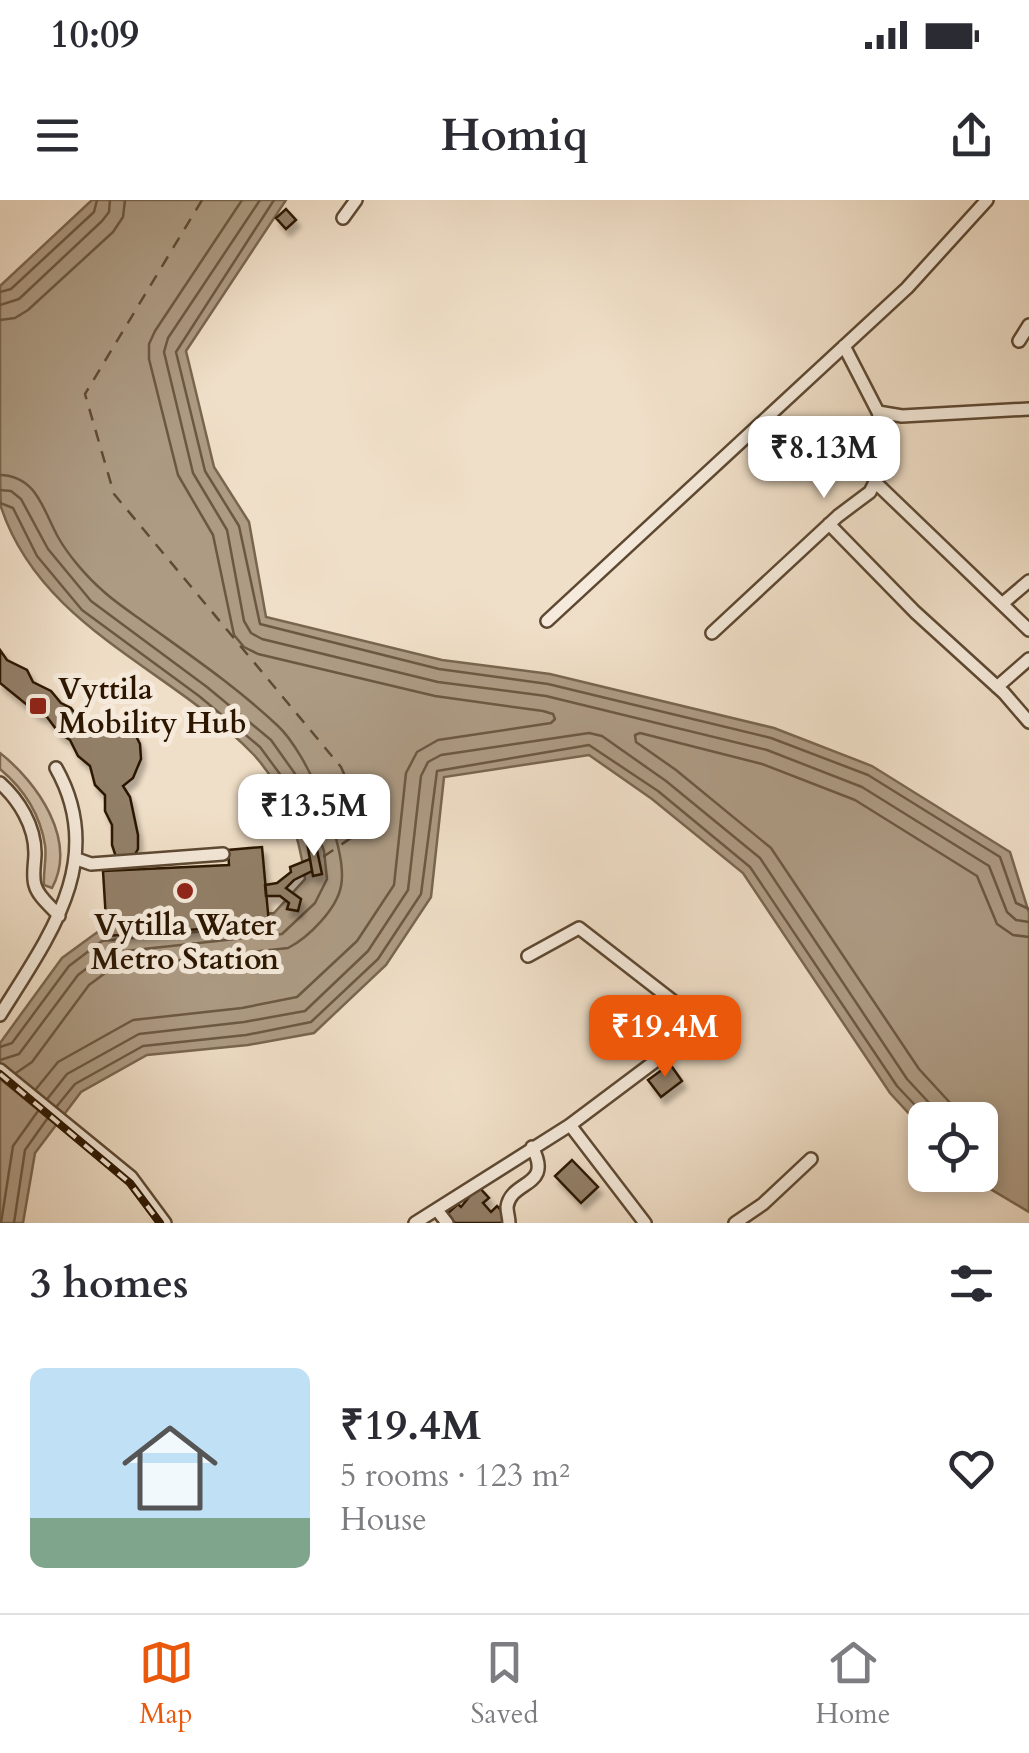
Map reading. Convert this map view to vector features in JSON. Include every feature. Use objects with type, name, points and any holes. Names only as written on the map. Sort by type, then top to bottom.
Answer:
[{"type":"street","points":[[344,218],[356,200]]},
{"type":"street","points":[[546,620],[907,288],[988,200]]},
{"type":"street","points":[[1018,341],[1029,325]]},
{"type":"street","points":[[712,633],[829,524],[870,492],[886,460],[886,437],[878,412],[844,346]]},
{"type":"street","points":[[878,412],[902,416],[1029,409]]},
{"type":"street","points":[[875,482],[1029,630]]},
{"type":"street","points":[[829,524],[1029,722]]},
{"type":"street","points":[[1002,604],[1029,580]]},
{"type":"street","points":[[997,687],[1029,659]]},
{"type":"street","points":[[0,1015],[59,916],[77,859],[72,809],[56,768]]},
{"type":"street","points":[[0,783],[23,811],[34,842],[34,884],[59,916]]},
{"type":"street","points":[[77,859],[90,864],[223,854]]},
{"type":"street","points":[[414,1223],[570,1124],[670,1050],[684,1028],[682,1008],[579,928],[528,956]]},
{"type":"street","points":[[0,1070],[130,1177],[166,1223]]},
{"type":"street","points":[[570,1124],[645,1223]]},
{"type":"street","points":[[509,1223],[507,1206],[511,1198],[538,1173],[540,1165],[532,1147]]},
{"type":"street","points":[[735,1223],[763,1204],[811,1159]]},
{"type":"street","points":[[437,1210],[448,1223]]},
{"type":"shaded area","points":[[0,753],[27,780],[50,813],[60,851],[59,870],[52,888],[44,885],[45,850],[39,823],[23,794],[0,769]]},
{"type":"water","points":[[92,200],[286,200],[186,351],[214,467],[249,522],[266,617],[442,660],[550,674],[774,728],[872,766],[1010,852],[1029,913],[1029,1212],[995,1192],[998,1102],[908,1102],[908,1113],[890,1093],[743,873],[652,799],[589,755],[444,777],[431,897],[386,965],[314,1033],[248,1045],[147,1055],[81,1092],[35,1153],[23,1223],[0,1223],[0,1043],[62,958],[99,931],[274,913],[305,879],[288,812],[273,781],[253,754],[221,724],[77,616],[46,585],[20,549],[1,507],[0,286]]},
{"type":"building","points":[[286,209],[296,220],[286,229],[276,218]]},
{"type":"building","points":[[0,650],[7,660],[27,670],[33,682],[71,708],[85,728],[111,720],[128,726],[135,734],[141,759],[133,778],[123,786],[130,797],[138,835],[134,856],[116,857],[105,795],[95,785],[90,766],[78,756],[70,740],[47,717],[0,683]]},
{"type":"building","points":[[315,841],[322,874],[313,876],[307,843]]},
{"type":"building","name":"Vytilla Water Metro Station","points":[[262,847],[269,924],[107,936],[103,871],[229,865],[228,850]]},
{"type":"building","points":[[310,859],[312,871],[286,888],[301,899],[298,911],[287,909],[289,903],[280,896],[266,896],[265,885],[277,883],[291,872],[290,867]]},
{"type":"building","points":[[670,1064],[682,1081],[661,1097],[648,1080]]},
{"type":"building","points":[[572,1160],[598,1187],[581,1203],[555,1176]]},
{"type":"building","points":[[478,1186],[489,1198],[483,1203],[491,1212],[497,1206],[507,1217],[501,1223],[455,1223],[447,1214],[458,1204],[461,1207]]},
{"type":"ferry route","points":[[202,200],[85,394],[114,494],[341,767],[367,827],[320,859]]},
{"type":"railway","points":[[0,1074],[130,1183],[160,1223]]},
{"type":"place","name":"Vyttila Mobility Hub","points":[[38,706]]},
{"type":"place","name":"Vytilla Water Metro Station","points":[[185,891]]}]
